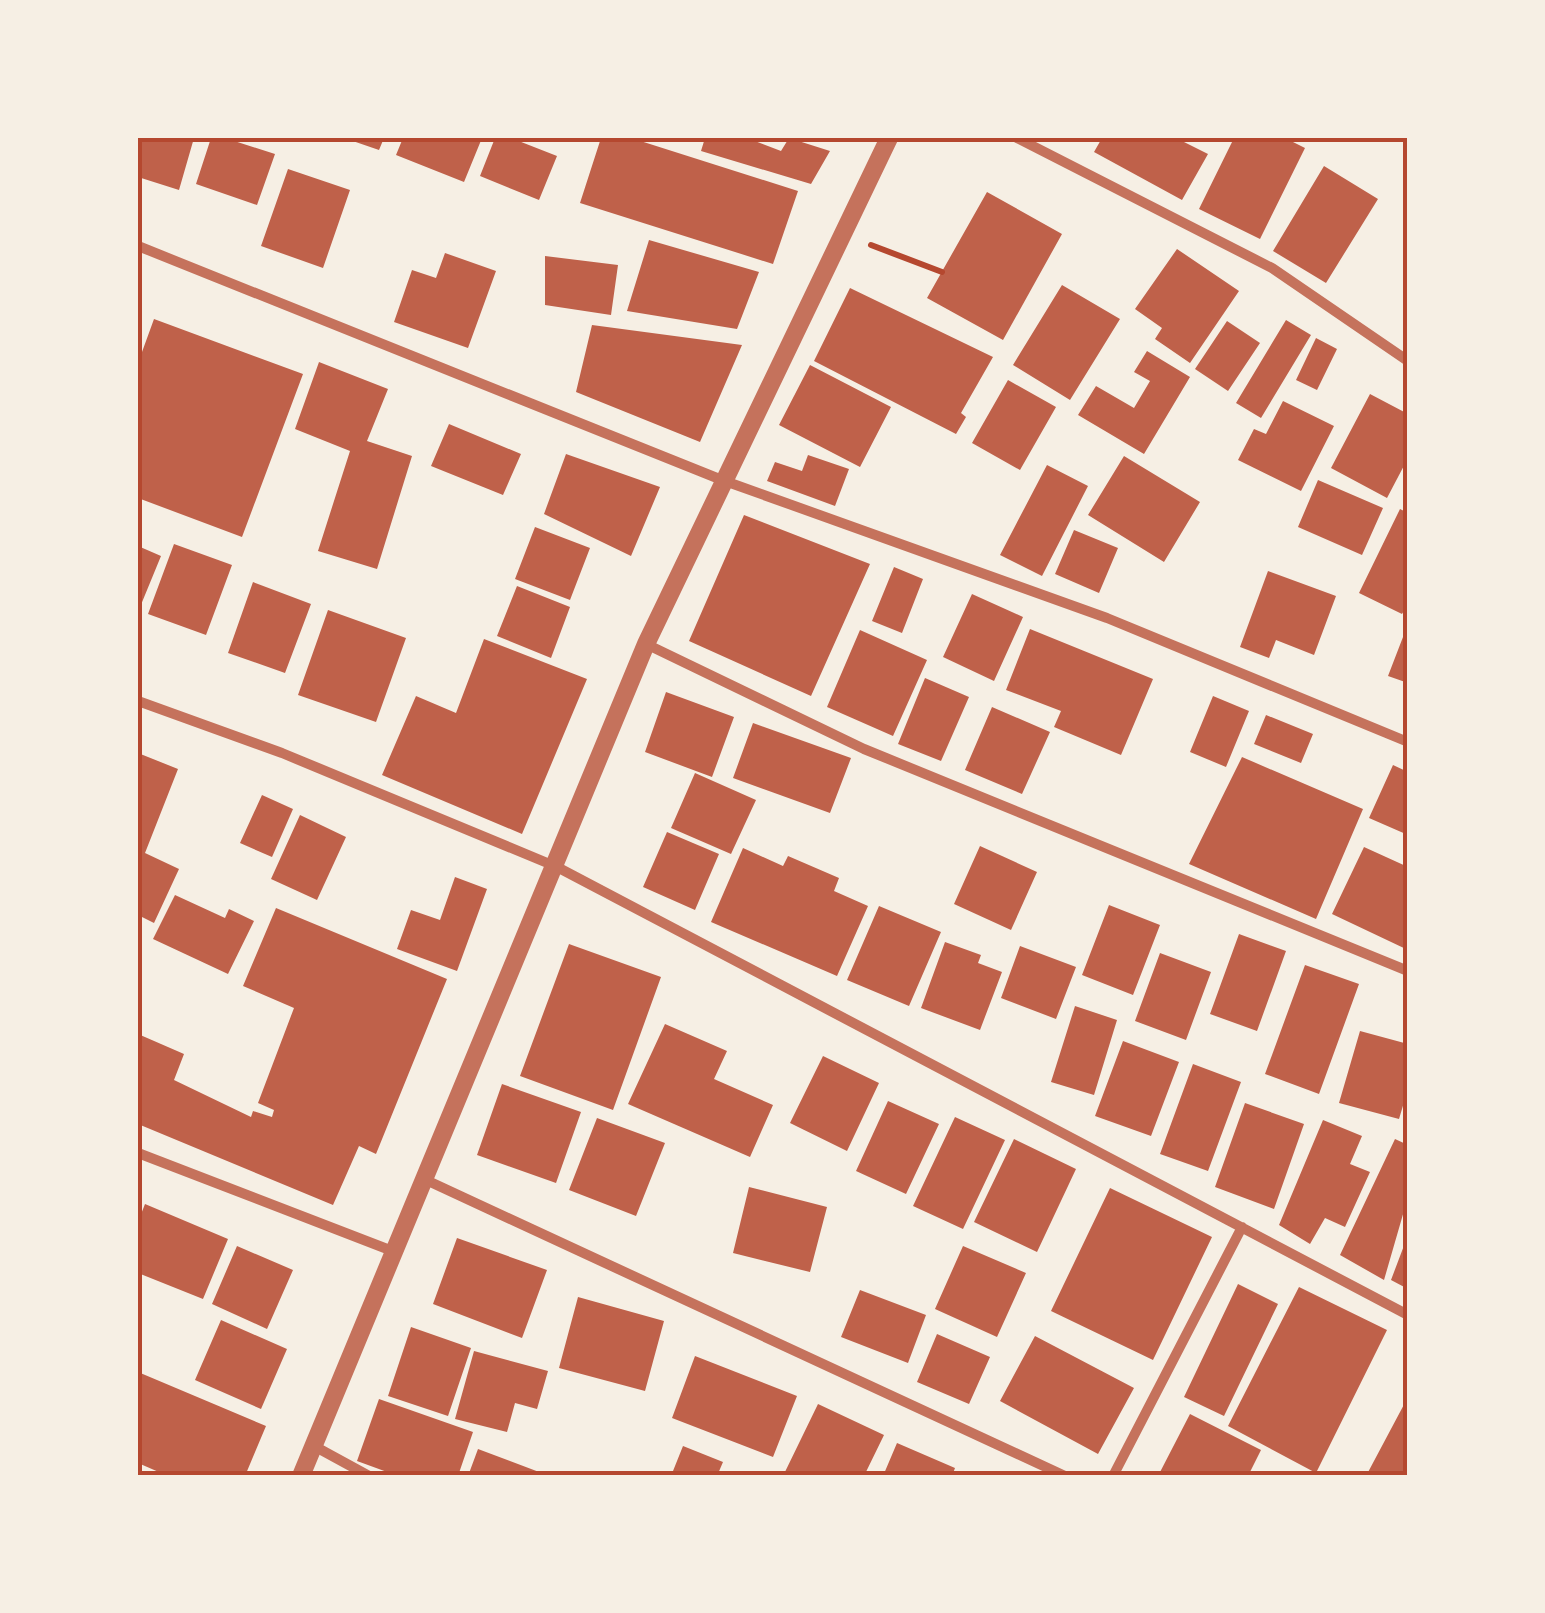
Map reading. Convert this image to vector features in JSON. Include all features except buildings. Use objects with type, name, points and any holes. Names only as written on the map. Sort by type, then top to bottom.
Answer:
[{"type":"street","points":[[301,1476],[557,867],[646,644],[889,138]]},
{"type":"street","points":[[1017,138],[1272,268],[1408,361]]},
{"type":"street","points":[[138,246],[722,480],[1107,618],[1408,742]]},
{"type":"street","points":[[646,644],[864,749],[1408,971]]},
{"type":"street","points":[[138,701],[282,753],[557,867],[1408,1315]]},
{"type":"street","points":[[138,1153],[395,1252]]},
{"type":"street","points":[[426,1180],[1065,1476]]},
{"type":"street","points":[[1113,1476],[1242,1226]]},
{"type":"street","points":[[314,1446],[369,1476]]},
{"type":"path","points":[[844,231],[942,272]]}]
